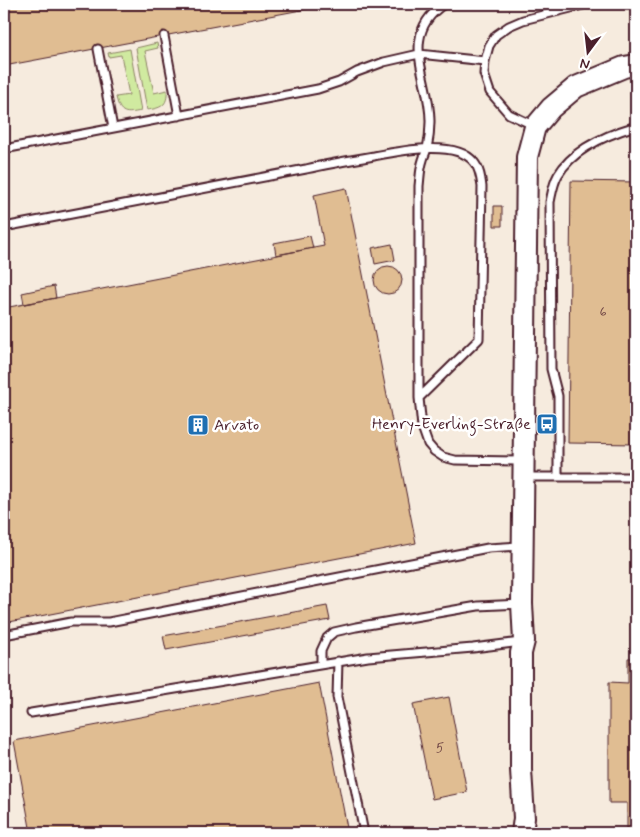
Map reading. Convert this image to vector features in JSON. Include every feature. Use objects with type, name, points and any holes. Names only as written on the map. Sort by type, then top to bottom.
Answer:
[{"type":"street","points":[[522,833],[524,818],[521,770],[521,653],[524,642],[522,604],[527,156],[535,127],[551,108],[576,87],[636,65]]},
{"type":"lane","points":[[444,4],[426,22],[420,35],[419,54],[430,119],[430,132],[419,186],[419,398],[425,437],[434,451],[443,457],[455,460],[524,469],[558,477],[636,477]]},
{"type":"lane","points":[[535,127],[509,114],[490,92],[484,74],[489,46],[496,35],[509,26],[523,20],[587,4]]},
{"type":"lane","points":[[164,36],[179,116]]},
{"type":"lane","points":[[98,48],[113,128]]},
{"type":"lane","points":[[4,149],[318,89],[384,62],[419,54],[485,61]]},
{"type":"lane","points":[[558,477],[558,396],[551,370],[550,202],[552,188],[568,162],[591,144],[636,126]]},
{"type":"lane","points":[[4,227],[306,169],[354,158],[412,149],[447,149],[463,153],[474,161],[480,174],[482,187],[479,339],[419,398]]},
{"type":"lane","points":[[4,635],[71,622],[109,622],[488,548],[523,546]]},
{"type":"lane","points":[[321,664],[321,651],[327,638],[334,632],[356,626],[478,606],[522,604]]},
{"type":"lane","points":[[31,713],[368,656],[524,642]]},
{"type":"lane","points":[[338,662],[336,697],[364,833]]},
{"type":"shaded area","points":[[4,4],[636,4],[636,833],[4,833]]},
{"type":"green space","points":[[157,43],[158,48],[145,51],[154,93],[167,90],[167,95],[163,105],[147,110],[136,48]]},
{"type":"green space","points":[[130,49],[141,111],[128,113],[119,107],[116,97],[129,95],[121,55],[109,57],[108,53]]},
{"type":"building","points":[[4,4],[333,4],[4,66]]},
{"type":"building","points":[[571,181],[636,182],[636,444],[568,443]]},
{"type":"building","name":"Arvato","points":[[346,188],[416,543],[4,623],[4,308],[324,246],[314,195]]},
{"type":"building","points":[[494,206],[502,206],[502,226],[494,226]]},
{"type":"building","points":[[310,236],[313,248],[276,255],[274,243]]},
{"type":"building","points":[[392,244],[395,260],[375,264],[372,248]]},
{"type":"building","points":[[388,266],[398,270],[402,280],[398,290],[388,294],[378,290],[374,280],[378,270]]},
{"type":"building","points":[[54,286],[56,298],[24,304],[22,293]]},
{"type":"building","points":[[327,606],[330,620],[166,650],[163,636]]},
{"type":"building","points":[[628,658],[636,658],[636,833],[627,833],[627,803],[609,803],[609,682],[628,683]]},
{"type":"building","points":[[319,683],[348,833],[31,833],[14,741]]},
{"type":"building","points":[[449,697],[467,792],[432,799],[413,704]]},
{"type":"place","name":"Henry-Everling-Straße","points":[[547,424]]},
{"type":"place","name":"Arvato","points":[[198,425]]}]
